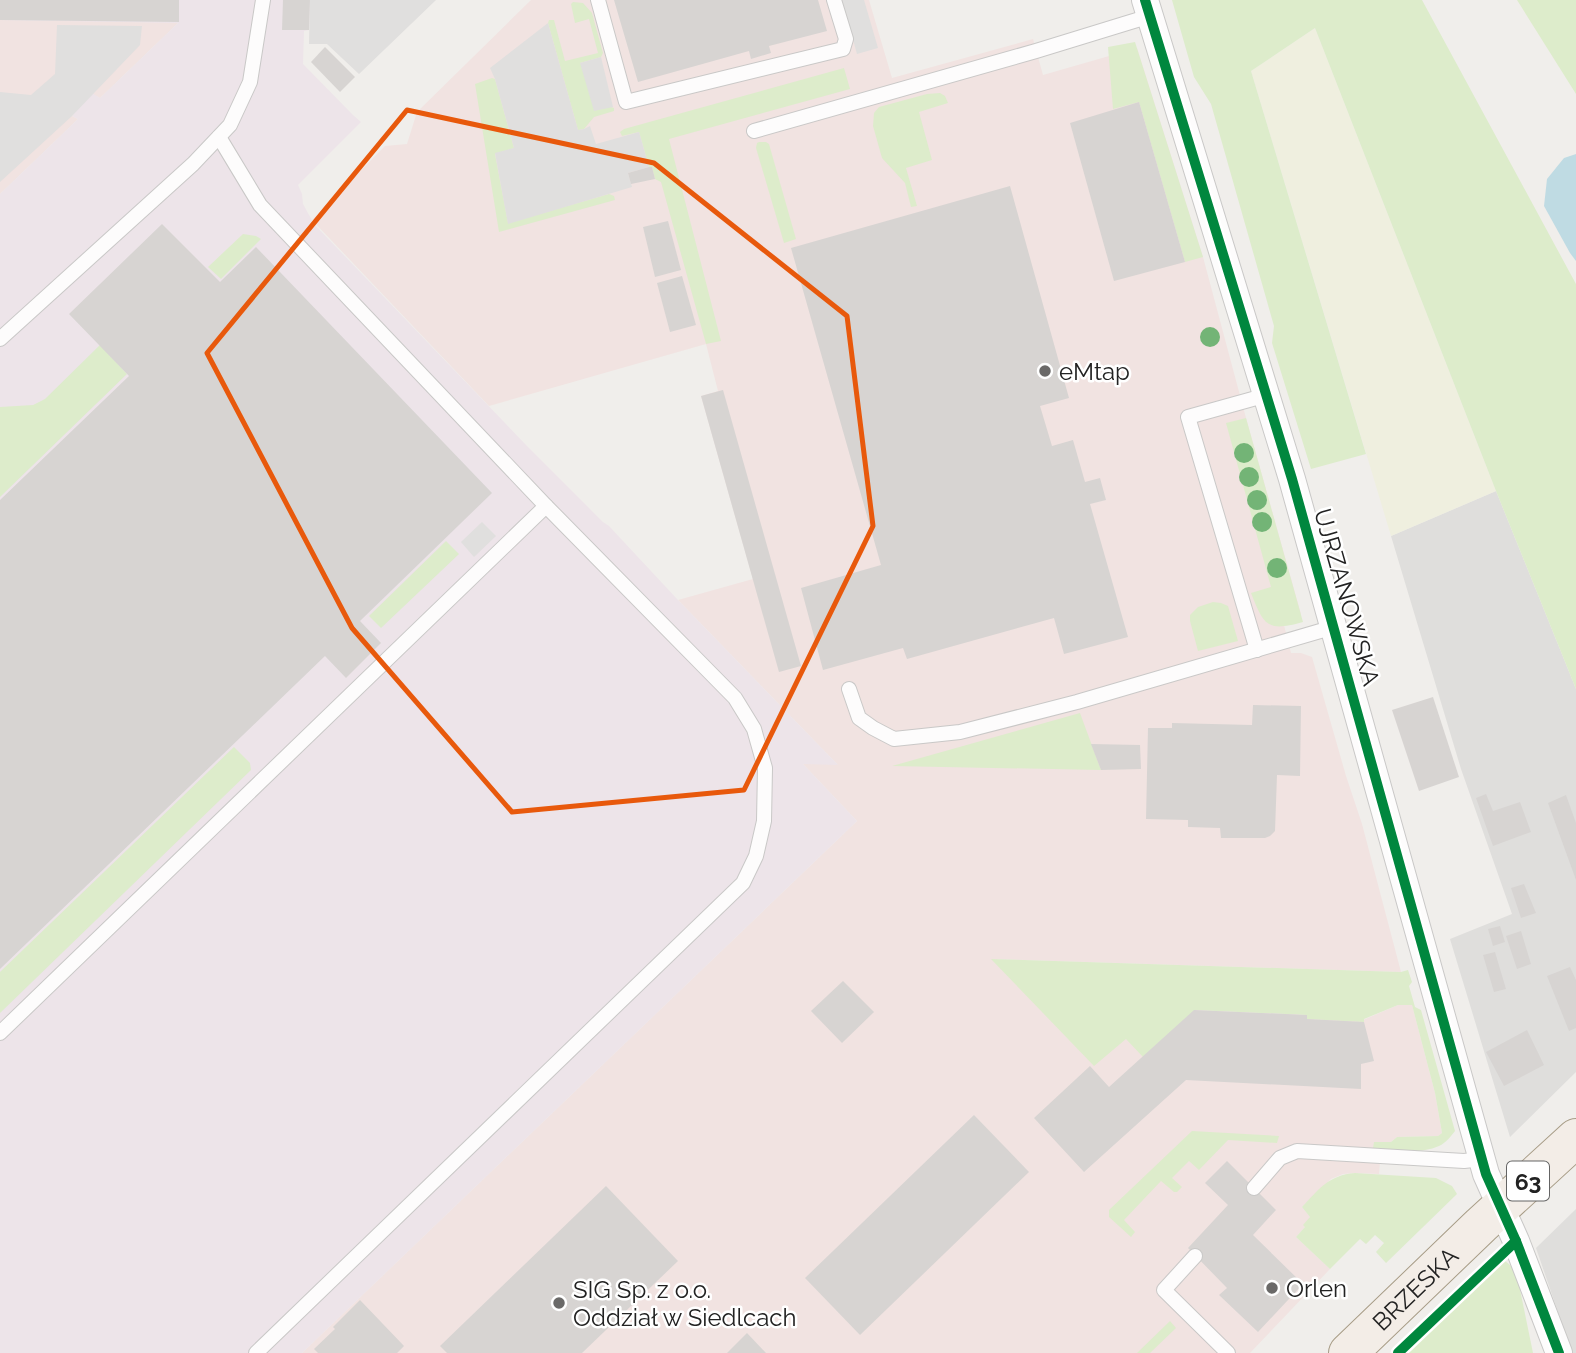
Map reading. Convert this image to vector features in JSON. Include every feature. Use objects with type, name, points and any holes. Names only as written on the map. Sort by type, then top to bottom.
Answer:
[{"type":"main road","name":"63","points":[[1490,1216],[1576,1138]]},
{"type":"main road","name":"BRZESKA","points":[[1348,1353],[1490,1216]]},
{"type":"street","name":"UJRZANOWSKA","points":[[1148,8],[1267,395],[1334,627],[1486,1174],[1490,1216],[1516,1241],[1559,1353]]},
{"type":"lane","points":[[0,339],[193,164],[230,125],[250,82],[263,0]]},
{"type":"lane","points":[[598,0],[626,102],[843,49],[845,39],[834,0]]},
{"type":"lane","points":[[754,131],[1036,51],[1148,8]]},
{"type":"lane","points":[[219,137],[260,205],[546,506],[735,698],[754,729],[765,768],[764,821],[756,856],[743,883],[256,1353]]},
{"type":"lane","points":[[1257,650],[1188,417],[1267,395]]},
{"type":"lane","points":[[0,1033],[546,506]]},
{"type":"lane","points":[[849,689],[859,718],[894,738],[960,732],[1077,702],[1334,627]]},
{"type":"lane","points":[[1254,1188],[1280,1158],[1297,1152],[1464,1161],[1482,1159]]},
{"type":"lane","points":[[1195,1256],[1164,1290],[1228,1353]]},
{"type":"highlighted area","points":[[407,110],[654,163],[847,316],[873,526],[744,790],[512,812],[352,628],[207,353]]},
{"type":"shaded area","points":[[0,0],[310,0],[309,30],[304,31],[303,64],[361,122],[298,185],[303,204],[314,224],[838,765],[803,764],[857,821],[302,1353],[0,1353],[0,194],[78,119],[72,116],[92,93],[100,98],[178,23],[0,20]]},
{"type":"shaded area","points":[[310,0],[436,0],[359,74],[327,44],[309,44]]},
{"type":"shaded area","points":[[531,0],[869,0],[892,78],[1033,39],[1043,75],[1137,48],[1203,257],[1301,614],[1284,625],[1291,653],[1312,657],[1362,824],[1401,972],[993,959],[1126,1038],[1143,1056],[1194,1010],[1307,1015],[1307,1019],[1363,1020],[1398,1005],[1412,1005],[1435,1093],[1442,1133],[1438,1136],[1397,1137],[1373,1148],[1381,1149],[1379,1174],[1343,1174],[1331,1179],[1302,1207],[1310,1217],[1296,1237],[1330,1269],[1250,1353],[302,1353],[857,821],[803,764],[837,764],[678,600],[753,579],[701,396],[718,391],[706,344],[489,406],[312,220],[385,146],[407,144],[417,112]]},
{"type":"shaded area","points":[[842,0],[864,0],[878,48],[857,54]]},
{"type":"shaded area","points":[[0,20],[179,22],[100,98],[92,94],[72,116],[78,119],[0,194]]},
{"type":"shaded area","points":[[548,23],[578,130],[590,126],[596,144],[639,132],[649,167],[628,173],[632,187],[508,224],[495,153],[514,148],[490,68]]},
{"type":"shaded area","points":[[57,25],[142,26],[140,45],[72,116],[0,182],[0,92],[31,95],[55,74]]},
{"type":"shaded area","points":[[601,57],[613,107],[594,111],[580,63]]},
{"type":"shaded area","points":[[1496,491],[1576,689],[1576,1072],[1510,1137],[1450,939],[1512,914],[1461,769],[1391,536]]},
{"type":"shaded area","points":[[482,522],[496,536],[474,557],[461,542]]},
{"type":"shaded area","points":[[1576,1209],[1576,1353],[1572,1353],[1536,1248]]},
{"type":"green space","points":[[1172,0],[1422,0],[1576,284],[1576,689],[1315,28],[1251,71],[1366,454],[1311,469],[1272,343],[1274,326],[1211,104],[1194,77]]},
{"type":"green space","points":[[1517,0],[1576,0],[1576,94]]},
{"type":"green space","points":[[583,3],[592,13],[603,53],[601,57],[580,63],[614,108],[614,111],[594,117],[584,129],[578,130],[548,23],[549,20],[554,20],[565,61],[598,53],[589,19],[575,23],[571,4]]},
{"type":"green space","points":[[1315,28],[1496,491],[1391,536],[1251,71]]},
{"type":"green space","points":[[1135,42],[1203,257],[1185,262],[1139,102],[1113,109],[1108,47]]},
{"type":"green space","points":[[844,68],[850,89],[669,139],[721,341],[706,344],[661,182],[655,179],[652,167],[649,167],[639,132],[622,136],[620,132]]},
{"type":"green space","points":[[495,79],[514,148],[495,154],[508,223],[609,194],[614,196],[615,200],[499,232],[475,84]]},
{"type":"green space","points":[[940,93],[948,103],[919,112],[932,160],[906,168],[917,206],[911,207],[905,183],[882,158],[873,126],[874,113],[879,107]]},
{"type":"green space","points":[[759,142],[769,144],[796,239],[784,243],[756,148]]},
{"type":"green space","points":[[243,234],[261,239],[221,279],[208,267]]},
{"type":"green space","points":[[100,345],[127,374],[0,497],[0,407],[33,405],[45,399]]},
{"type":"green space","points":[[1246,418],[1303,622],[1291,625],[1268,624],[1251,593],[1271,587],[1226,423]]},
{"type":"green space","points":[[446,541],[459,554],[381,628],[369,616]]},
{"type":"green space","points":[[1213,602],[1228,606],[1238,641],[1198,651],[1190,615],[1198,607]]},
{"type":"green space","points":[[1080,713],[1101,770],[892,766]]},
{"type":"green space","points":[[234,747],[250,763],[251,770],[0,1013],[0,972]]},
{"type":"green space","points":[[991,959],[1401,972],[1408,970],[1415,1007],[1421,1010],[1455,1131],[1444,1143],[1431,1149],[1406,1151],[1373,1148],[1374,1142],[1391,1142],[1397,1137],[1438,1136],[1442,1133],[1435,1093],[1412,1005],[1398,1005],[1364,1019],[1364,1022],[1307,1019],[1307,1015],[1195,1010],[1143,1057],[1126,1039],[1094,1066]]},
{"type":"green space","points":[[1192,1131],[1279,1136],[1277,1143],[1228,1140],[1199,1170],[1189,1161],[1172,1178],[1182,1187],[1177,1192],[1161,1181],[1124,1220],[1135,1232],[1131,1237],[1109,1217],[1109,1210]]},
{"type":"green space","points":[[1355,1173],[1436,1178],[1452,1186],[1457,1194],[1386,1263],[1376,1252],[1384,1243],[1375,1235],[1366,1244],[1360,1239],[1330,1269],[1296,1237],[1310,1217],[1302,1207],[1331,1180]]},
{"type":"green space","points":[[1504,1260],[1516,1270],[1533,1353],[1407,1353]]},
{"type":"green space","points":[[1170,1321],[1176,1328],[1150,1353],[1137,1353]]},
{"type":"water","points":[[1576,154],[1576,261],[1544,206],[1547,179],[1564,158]]},
{"type":"building","points":[[0,0],[179,0],[179,22],[0,20]]},
{"type":"building","points":[[283,0],[310,0],[309,30],[282,30]]},
{"type":"building","points":[[614,0],[818,0],[827,31],[769,46],[771,53],[751,59],[749,51],[638,82]]},
{"type":"building","points":[[325,47],[355,77],[340,92],[311,62]]},
{"type":"building","points":[[1139,102],[1185,262],[1114,281],[1070,123]]},
{"type":"building","points":[[652,167],[655,179],[631,184],[628,173]]},
{"type":"building","points":[[1010,186],[1069,398],[1040,406],[1052,446],[1073,440],[1085,482],[1100,478],[1106,500],[1090,504],[1128,637],[1064,654],[1054,618],[907,659],[903,648],[823,670],[801,588],[881,565],[791,248]]},
{"type":"building","points":[[668,221],[681,270],[655,277],[643,227]]},
{"type":"building","points":[[162,224],[220,282],[256,247],[492,493],[360,621],[381,643],[346,678],[325,656],[0,969],[0,500],[129,376],[69,314]]},
{"type":"building","points":[[682,276],[696,325],[670,332],[657,283]]},
{"type":"building","points":[[723,390],[801,666],[779,672],[701,396]]},
{"type":"building","points":[[1433,697],[1459,777],[1419,791],[1392,710]]},
{"type":"building","points":[[1253,705],[1301,706],[1300,776],[1277,775],[1275,831],[1265,838],[1221,838],[1220,828],[1188,827],[1188,820],[1146,819],[1148,728],[1172,728],[1172,723],[1252,725]]},
{"type":"building","points":[[1091,744],[1140,745],[1141,769],[1101,770]]},
{"type":"building","points":[[1486,794],[1493,811],[1520,802],[1531,832],[1493,846],[1476,798]]},
{"type":"building","points":[[1566,795],[1576,823],[1576,880],[1548,803]]},
{"type":"building","points":[[1524,884],[1536,913],[1521,918],[1511,888]]},
{"type":"building","points":[[1500,926],[1505,942],[1493,946],[1488,929]]},
{"type":"building","points":[[1521,931],[1531,964],[1517,969],[1506,936]]},
{"type":"building","points":[[1495,952],[1506,989],[1494,992],[1483,955]]},
{"type":"building","points":[[1570,967],[1576,980],[1576,1028],[1569,1031],[1547,976]]},
{"type":"building","points":[[843,981],[874,1012],[842,1043],[811,1011]]},
{"type":"building","points":[[1194,1010],[1307,1015],[1307,1019],[1364,1022],[1374,1061],[1361,1064],[1361,1089],[1186,1080],[1084,1172],[1034,1118],[1090,1066],[1109,1087]]},
{"type":"building","points":[[1527,1030],[1544,1065],[1504,1086],[1486,1052]]},
{"type":"building","points":[[974,1115],[1029,1172],[860,1335],[805,1278]]},
{"type":"building","points":[[1227,1161],[1276,1210],[1253,1235],[1303,1284],[1258,1332],[1219,1295],[1227,1288],[1188,1248],[1228,1205],[1205,1183]]},
{"type":"building","name":"SIG Sp. z o.o. Oddział w Siedlcach","points":[[606,1186],[678,1261],[582,1353],[447,1353],[440,1346]]},
{"type":"building","points":[[360,1300],[404,1346],[397,1353],[318,1353],[314,1349]]},
{"type":"building","points":[[747,1333],[766,1353],[727,1353]]},
{"type":"cycle path","points":[[1145,0],[1292,479],[1486,1174],[1516,1241],[1559,1353]]},
{"type":"cycle path","points":[[1398,1353],[1516,1241]]},
{"type":"place","name":"eMtap","points":[[1045,371]]},
{"type":"place","name":"Orlen","points":[[1272,1288]]},
{"type":"place","name":"SIG Sp. z o.o. Oddział w Siedlcach","points":[[559,1303]]}]
